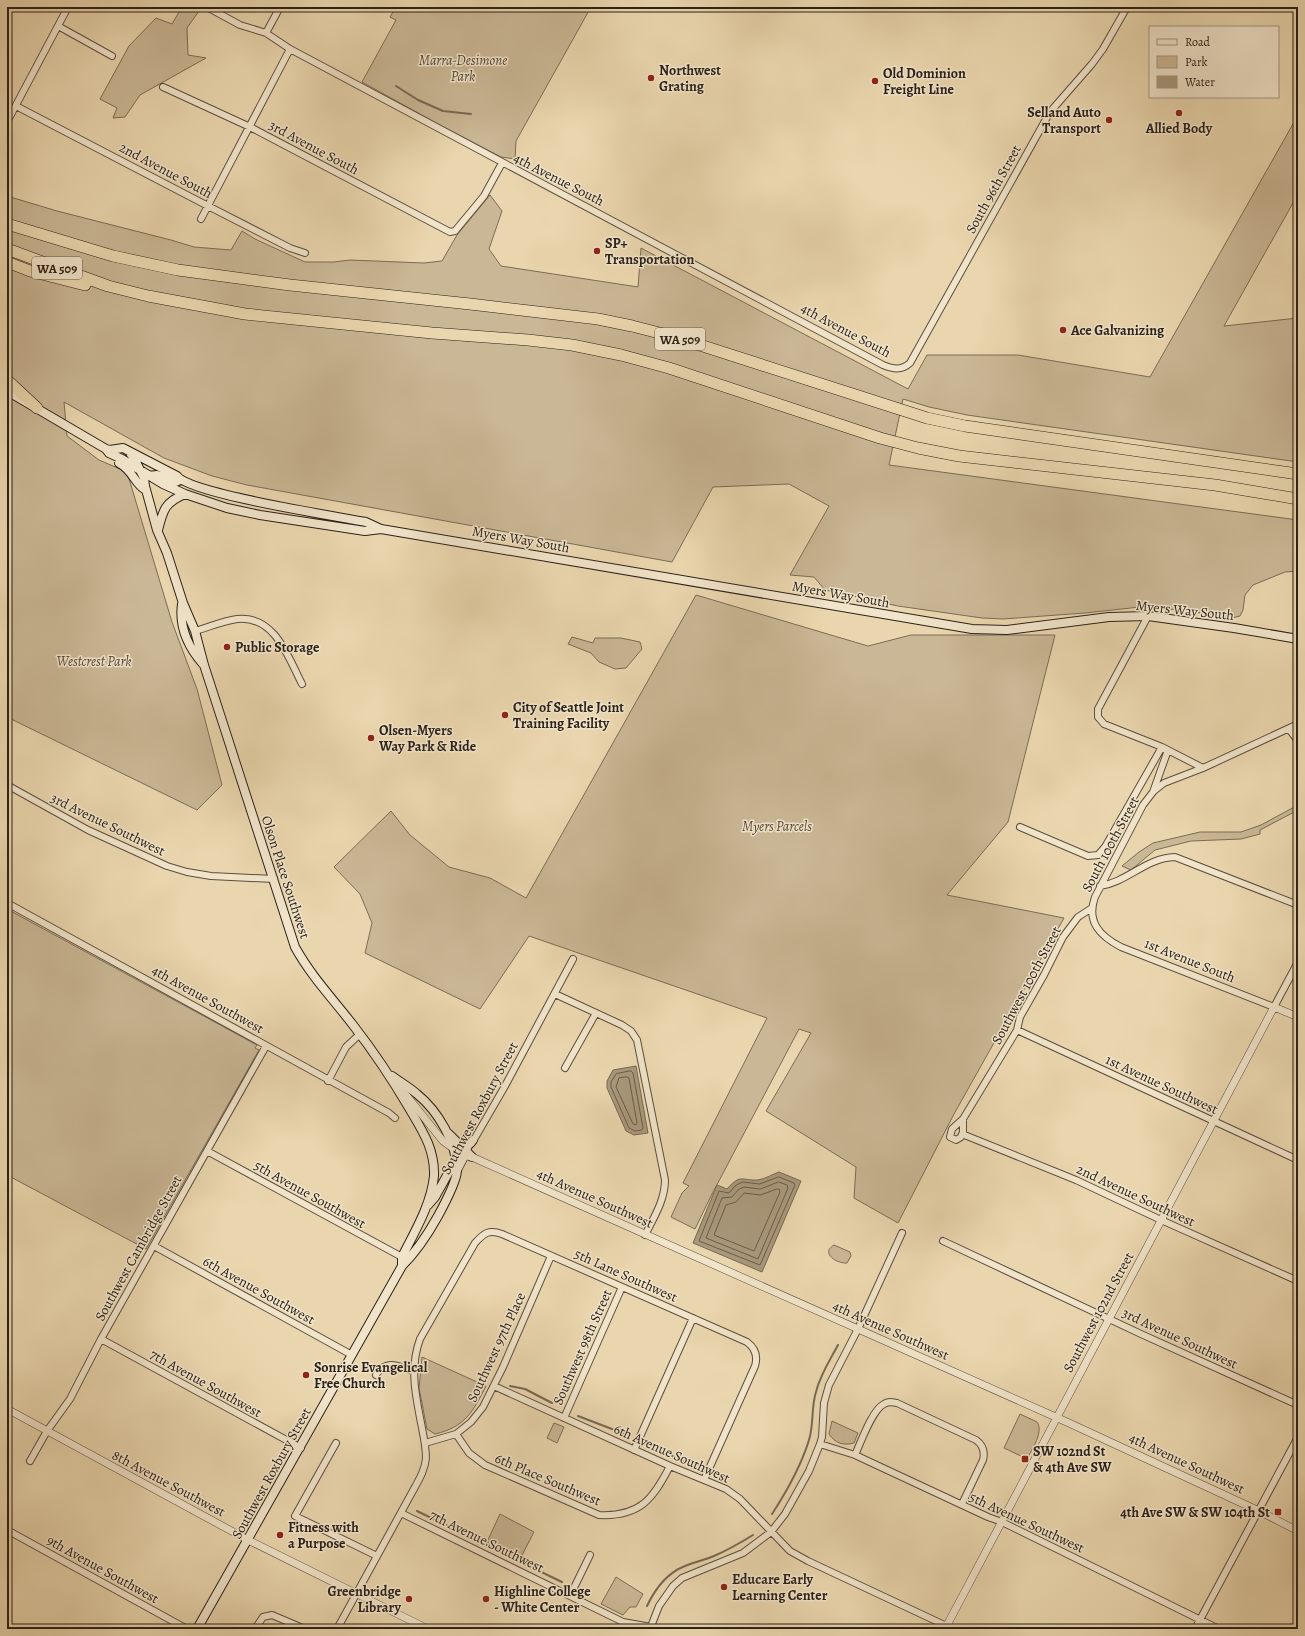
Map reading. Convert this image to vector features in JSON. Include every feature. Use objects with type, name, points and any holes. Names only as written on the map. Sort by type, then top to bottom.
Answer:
[{"type":"highway","points":[[7,216],[54,238]]},
{"type":"highway","name":"WA 509","points":[[7,224],[75,246],[178,270],[290,285],[598,319],[632,326],[675,338],[926,418],[965,426],[1298,474]]},
{"type":"highway","name":"WA 509","points":[[7,249],[108,286],[148,296],[245,314],[312,322],[528,340],[572,345],[621,355],[669,368],[880,438],[958,456],[1215,485],[1298,499]]},
{"type":"highway","points":[[7,262],[30,271],[69,281],[89,285],[108,286]]},
{"type":"highway","points":[[7,380],[36,408]]},
{"type":"main road","points":[[7,391],[109,452]]},
{"type":"main road","points":[[123,448],[135,460],[141,470]]},
{"type":"main road","name":"Myers Way South","points":[[109,452],[110,450],[123,448],[177,476],[180,480],[203,489],[241,499],[366,522],[381,529],[972,629],[1007,630],[1109,617],[1148,616],[1298,639]]},
{"type":"main road","name":"Myers Way South","points":[[109,452],[141,470],[147,477],[185,494],[227,508],[260,515],[365,531],[381,529]]},
{"type":"main road","name":"Olson Place Southwest","points":[[109,452],[117,462],[132,473],[138,486],[146,490]]},
{"type":"main road","points":[[147,477],[157,475],[176,482],[180,480]]},
{"type":"main road","name":"Olson Place Southwest","points":[[147,477],[146,490],[158,530],[167,553],[182,603],[195,631],[204,664],[296,947],[303,961],[389,1074],[428,1139],[433,1167]]},
{"type":"main road","points":[[158,530],[166,506],[171,501],[185,494]]},
{"type":"main road","name":"Olson Place Southwest","points":[[182,603],[181,616],[186,635],[193,653],[204,664]]},
{"type":"main road","name":"Olson Place Southwest","points":[[389,1074],[417,1094],[429,1106],[446,1130],[453,1148],[457,1172]]},
{"type":"main road","points":[[446,1130],[466,1153]]},
{"type":"main road","points":[[427,1208],[435,1197],[455,1161],[466,1153],[473,1140]]},
{"type":"main road","name":"Southwest Roxbury Street","points":[[198,1629],[301,1448],[402,1262],[427,1208],[434,1176],[433,1167]]},
{"type":"main road","name":"Southwest Roxbury Street","points":[[402,1262],[414,1254],[435,1220],[447,1199],[457,1172]]},
{"type":"street","points":[[7,122],[68,7]]},
{"type":"street","name":"4th Avenue South","points":[[207,7],[240,25],[266,33],[290,49],[883,365],[895,369],[902,368]]},
{"type":"street","points":[[266,33],[280,7]]},
{"type":"street","name":"South 96th Street","points":[[902,368],[910,363],[1050,112],[1092,64],[1103,49],[1127,7]]},
{"type":"street","points":[[58,26],[112,56]]},
{"type":"street","points":[[201,219],[290,49]]},
{"type":"street","name":"3rd Avenue South","points":[[163,87],[250,127],[452,232],[484,196],[502,163]]},
{"type":"street","name":"2nd Avenue South","points":[[16,106],[290,248],[305,253]]},
{"type":"street","points":[[1148,616],[1098,709],[1098,717],[1101,722],[1107,726],[1165,749],[1202,768],[1298,724]]},
{"type":"street","points":[[195,631],[236,619],[245,619],[262,624],[276,636],[302,684]]},
{"type":"street","points":[[1289,729],[1298,741]]},
{"type":"street","name":"South 100th Street","points":[[1153,792],[1165,749]]},
{"type":"street","name":"South 100th Street","points":[[1020,827],[1088,856],[1098,855],[1105,847],[1165,749]]},
{"type":"street","name":"South 100th Street","points":[[1092,908],[1100,886],[1144,805],[1153,792],[1164,783],[1202,768]]},
{"type":"street","name":"3rd Avenue Southwest","points":[[7,785],[88,830],[167,866],[187,872],[210,876],[274,879]]},
{"type":"street","points":[[1100,886],[1108,885],[1120,880],[1154,860],[1164,857],[1175,857],[1298,905]]},
{"type":"street","name":"4th Avenue Southwest","points":[[7,903],[389,1113],[395,1118]]},
{"type":"street","name":"1st Avenue South","points":[[1092,908],[1092,918],[1096,928],[1114,943],[1298,1017]]},
{"type":"street","name":"Southwest 100th Street","points":[[963,1119],[962,1134],[959,1139],[956,1140],[950,1137],[952,1129],[963,1119],[1017,1030],[1020,1017],[1044,975],[1063,937],[1078,917],[1092,908]]},
{"type":"street","name":"Southwest Roxbury Street","points":[[473,1140],[491,1112],[573,959]]},
{"type":"street","points":[[1274,1007],[1298,962]]},
{"type":"street","points":[[554,994],[622,1025],[634,1034],[640,1048],[665,1180],[663,1199],[645,1235]]},
{"type":"street","name":"Southwest 102nd Street","points":[[948,1628],[1056,1418],[1274,1007]]},
{"type":"street","points":[[566,1068],[596,1013]]},
{"type":"street","name":"1st Avenue Southwest","points":[[1017,1030],[1298,1160]]},
{"type":"street","points":[[328,1080],[346,1047],[360,1034]]},
{"type":"street","name":"Southwest Cambridge Street","points":[[30,1461],[47,1431],[70,1399],[101,1339],[266,1046]]},
{"type":"street","name":"4th Avenue Southwest","points":[[389,1074],[443,1141],[453,1148],[1056,1418],[1259,1511],[1298,1531]]},
{"type":"street","name":"2nd Avenue Southwest","points":[[962,1134],[1076,1180],[1161,1220],[1298,1281]]},
{"type":"street","name":"5th Avenue Southwest","points":[[207,1151],[402,1262]]},
{"type":"street","name":"Southwest Roxbury Street","points":[[457,1172],[466,1153]]},
{"type":"street","name":"5th Lane Southwest","points":[[413,1371],[416,1348],[420,1339],[475,1243],[483,1234],[490,1231],[496,1232],[747,1342],[755,1351],[757,1358],[755,1366],[704,1480]]},
{"type":"street","points":[[650,1628],[659,1606],[673,1586],[682,1578],[743,1552],[771,1532],[785,1514],[795,1497],[820,1444],[826,1394],[833,1376],[858,1329],[902,1233]]},
{"type":"street","name":"3rd Avenue Southwest","points":[[943,1241],[1298,1405]]},
{"type":"street","name":"6th Avenue Southwest","points":[[154,1246],[352,1355]]},
{"type":"street","name":"Southwest 97th Place","points":[[425,1443],[456,1434],[477,1415],[494,1386],[551,1256]]},
{"type":"street","name":"Southwest 98th Street","points":[[564,1418],[622,1286]]},
{"type":"street","points":[[634,1450],[693,1318]]},
{"type":"street","name":"7th Avenue Southwest","points":[[101,1339],[301,1448]]},
{"type":"street","points":[[337,1629],[415,1487],[424,1466],[425,1443],[414,1388],[413,1371],[389,1365],[380,1368],[376,1375]]},
{"type":"street","name":"6th Avenue Southwest","points":[[494,1386],[670,1466],[726,1489],[740,1500],[790,1551],[948,1628]]},
{"type":"street","points":[[855,1455],[877,1410],[884,1404],[891,1402],[897,1403],[976,1440],[983,1448],[983,1460],[962,1504]]},
{"type":"street","name":"8th Avenue Southwest","points":[[7,1409],[248,1540],[428,1629]]},
{"type":"street","name":"6th Place Southwest","points":[[456,1434],[469,1453],[485,1465],[599,1515],[623,1514],[634,1510],[643,1504],[657,1491],[670,1466]]},
{"type":"street","points":[[1195,1629],[1298,1438]]},
{"type":"street","points":[[336,1443],[295,1516],[377,1556]]},
{"type":"street","name":"5th Avenue Southwest","points":[[820,1444],[855,1455],[988,1517],[1002,1522],[1219,1629]]},
{"type":"street","name":"7th Avenue Southwest","points":[[401,1512],[624,1622],[650,1628]]},
{"type":"street","name":"9th Avenue Southwest","points":[[7,1530],[187,1629]]},
{"type":"street","points":[[570,1596],[590,1555]]},
{"type":"street","points":[[255,1629],[258,1623],[269,1615],[276,1615],[305,1629]]},
{"type":"green space","points":[[182,7],[193,7],[199,11],[187,28],[188,55],[206,58],[140,95],[125,117],[113,118],[117,108],[100,99],[129,46],[156,18],[172,24]]},
{"type":"green space","name":"Marra-Desimone Park","points":[[396,7],[591,7],[516,141],[515,159],[501,157],[362,82],[396,20],[390,17]]},
{"type":"green space","name":"Westcrest Park","points":[[1298,115],[1298,194],[1224,326],[1298,318],[1298,462],[967,415],[929,407],[903,399],[889,465],[1298,520],[1298,571],[1285,572],[1253,585],[1245,595],[1243,610],[1240,616],[1232,618],[1181,610],[1140,607],[1003,619],[982,618],[898,606],[825,590],[814,577],[790,575],[829,506],[789,484],[713,487],[672,562],[247,485],[212,476],[164,458],[64,402],[67,436],[99,460],[127,472],[172,622],[197,689],[222,785],[197,810],[7,717],[7,196],[57,211],[194,247],[231,250],[242,231],[255,239],[305,262],[334,262],[350,260],[424,263],[442,261],[457,235],[490,195],[502,211],[489,249],[501,266],[638,287],[641,248],[908,389],[927,355],[1018,355],[1150,377]]},
{"type":"green space","name":"Myers Parcels","points":[[696,595],[868,646],[911,635],[1055,635],[1008,822],[947,895],[1064,918],[954,1114],[898,1223],[854,1198],[856,1167],[766,1111],[811,1033],[799,1029],[695,1229],[671,1217],[682,1193],[689,1186],[683,1183],[767,1018],[529,936],[480,1009],[365,953],[372,923],[360,894],[334,867],[391,811],[410,835],[449,867],[490,878],[526,898]]},
{"type":"green space","points":[[572,637],[593,643],[595,638],[621,638],[640,642],[642,649],[626,668],[615,669],[599,662],[591,653],[568,644]]},
{"type":"green space","points":[[1298,805],[1298,810],[1260,830],[1260,834],[1241,839],[1191,841],[1155,850],[1131,870],[1122,866],[1153,843],[1200,832],[1241,832],[1261,825]]},
{"type":"green space","points":[[7,909],[257,1045],[255,1048],[259,1050],[146,1249],[7,1175]]},
{"type":"green space","points":[[834,1245],[850,1252],[851,1256],[847,1263],[835,1260],[829,1254],[830,1248]]},
{"type":"green space","points":[[422,1357],[486,1386],[472,1411],[461,1423],[435,1434],[427,1429],[419,1388]]},
{"type":"green space","points":[[1020,1414],[1037,1422],[1039,1426],[1038,1435],[1027,1459],[1004,1448]]},
{"type":"green space","points":[[832,1421],[858,1433],[854,1443],[843,1444],[837,1442],[831,1437],[829,1434]]},
{"type":"green space","points":[[554,1423],[564,1427],[557,1443],[547,1438]]},
{"type":"green space","points":[[500,1514],[534,1532],[519,1561],[487,1542]]},
{"type":"green space","points":[[616,1577],[643,1594],[636,1607],[630,1607],[623,1615],[601,1604]]},
{"type":"water","points":[[636,1066],[648,1133],[634,1135],[626,1131],[607,1088],[607,1081],[613,1070]]},
{"type":"water","points":[[779,1172],[801,1181],[762,1272],[693,1243],[717,1185],[727,1189],[739,1179],[758,1180]]},
{"type":"waterway","points":[[396,86],[418,100],[443,111],[471,114]]},
{"type":"waterway","points":[[772,1514],[793,1478],[806,1450],[812,1428],[814,1398],[820,1380],[838,1345]]},
{"type":"waterway","points":[[510,1386],[525,1389],[552,1403]]},
{"type":"waterway","points":[[578,1416],[625,1434]]},
{"type":"waterway","points":[[653,1447],[696,1467]]},
{"type":"waterway","points":[[417,1511],[501,1552]]},
{"type":"waterway","points":[[647,1606],[662,1582],[667,1577],[685,1566],[719,1554],[753,1535]]},
{"type":"waterway","points":[[504,1554],[562,1582]]},
{"type":"place","name":"Northwest Grating","points":[[651,78]]},
{"type":"place","name":"Old Dominion Freight Line","points":[[875,81]]},
{"type":"place","name":"Allied Body","points":[[1179,113]]},
{"type":"place","name":"Selland Auto Transport","points":[[1109,120]]},
{"type":"place","name":"SP+ Transportation","points":[[597,251]]},
{"type":"place","name":"Ace Galvanizing","points":[[1063,330]]},
{"type":"place","name":"Public Storage","points":[[227,647]]},
{"type":"place","name":"City of Seattle Joint Training Facility","points":[[505,715]]},
{"type":"place","name":"Olsen-Myers Way Park & Ride","points":[[371,738]]},
{"type":"place","name":"Sonrise Evangelical Free Church","points":[[306,1375]]},
{"type":"place","name":"SW 102nd St & 4th Ave SW","points":[[1025,1459]]},
{"type":"place","name":"4th Ave SW & SW 104th St","points":[[1278,1512]]},
{"type":"place","name":"Fitness with a Purpose","points":[[280,1535]]},
{"type":"place","name":"Educare Early Learning Center","points":[[724,1587]]},
{"type":"place","name":"Greenbridge Library","points":[[409,1599]]},
{"type":"place","name":"Highline College - White Center","points":[[486,1599]]}]
